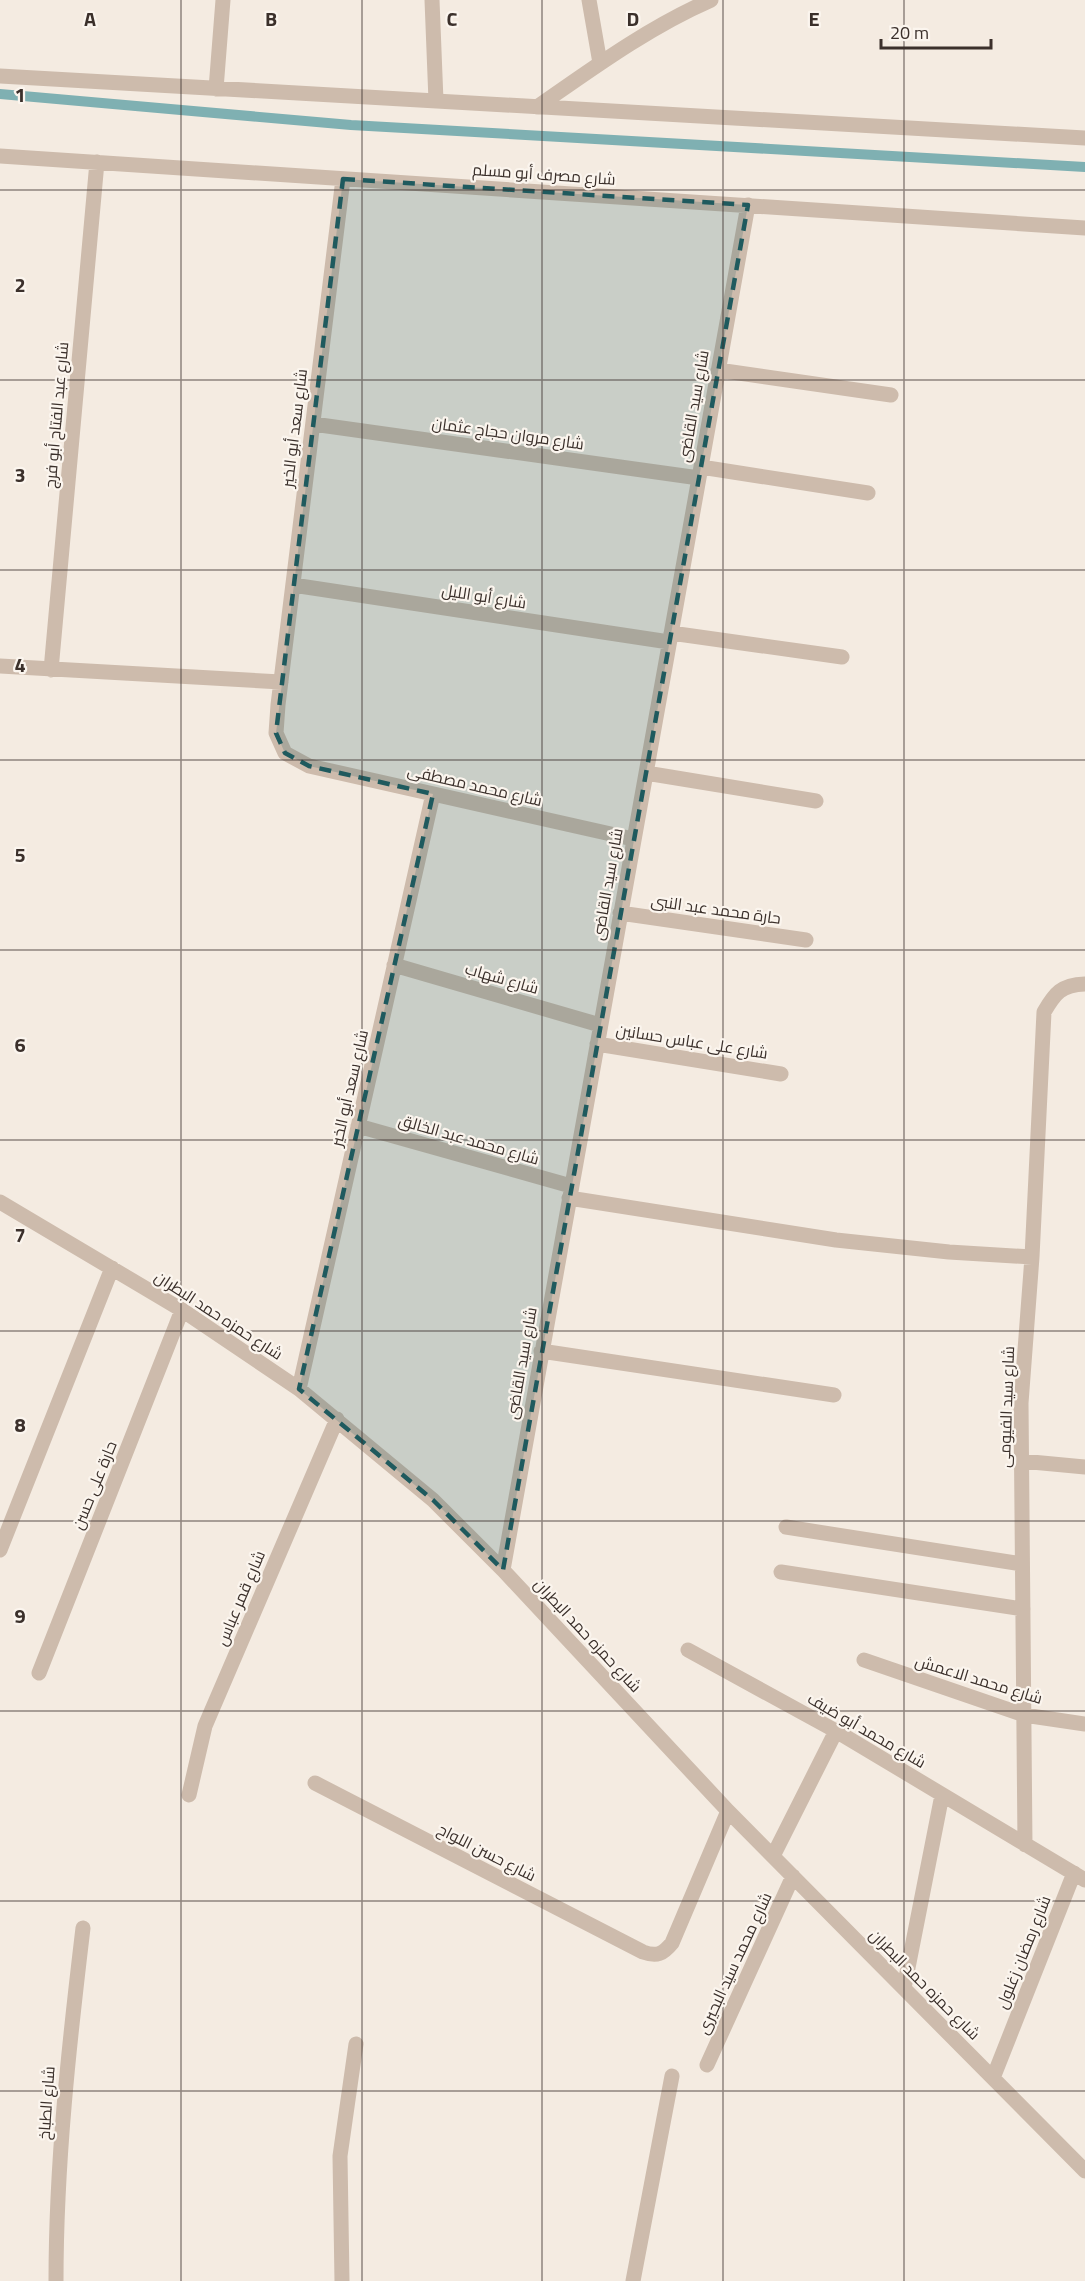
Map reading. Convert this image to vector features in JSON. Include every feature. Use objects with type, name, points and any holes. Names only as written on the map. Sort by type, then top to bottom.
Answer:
[{"type":"street","points":[[216,89],[223,0]]},
{"type":"street","points":[[432,0],[436,101]]},
{"type":"street","points":[[589,0],[600,63]]},
{"type":"street","points":[[537,107],[600,63],[654,29],[705,1]]},
{"type":"street","points":[[0,76],[1085,138]]},
{"type":"street","name":"شارع مصرف أبو مسلم","points":[[0,156],[1085,228]]},
{"type":"street","name":"شارع عبد الفتاح أبو فرج","points":[[51,670],[97,162]]},
{"type":"street","name":"شارع سعد أبو الخير","points":[[309,766],[285,753],[276,733],[343,179]]},
{"type":"street","name":"شارع سيد القاضى","points":[[503,1570],[747,206]]},
{"type":"street","points":[[718,370],[891,395]]},
{"type":"street","name":"شارع مروان حجاج عثمان","points":[[313,424],[868,493]]},
{"type":"street","name":"شارع أبو الليل","points":[[293,585],[670,638],[842,657]]},
{"type":"street","points":[[0,666],[281,682]]},
{"type":"street","name":"شارع محمد مصطفى","points":[[309,766],[633,839]]},
{"type":"street","points":[[645,773],[816,801]]},
{"type":"street","name":"شارع سعد أبو الخير","points":[[299,1389],[433,795]]},
{"type":"street","name":"حارة محمد عبد النبى","points":[[620,913],[806,940]]},
{"type":"street","name":"شارع شهاب","points":[[394,965],[600,1025]]},
{"type":"street","name":"شارع سيد الفيومى","points":[[1025,1845],[1021,1403],[1032,1257],[1044,1012],[1055,994],[1079,984]]},
{"type":"street","name":"شارع على عباس حسانين","points":[[597,1044],[781,1074]]},
{"type":"street","name":"شارع محمد عبد الخالق","points":[[358,1126],[570,1192],[836,1240],[949,1252],[1032,1257]]},
{"type":"street","name":"شارع حمزه حمد البطران","points":[[0,1202],[182,1310],[299,1389],[433,1500],[503,1570],[728,1810],[1085,2171]]},
{"type":"street","points":[[0,1550],[112,1268]]},
{"type":"street","name":"حارة على حسن","points":[[39,1673],[182,1310]]},
{"type":"street","points":[[541,1351],[834,1395]]},
{"type":"street","name":"شارع قمر عباس","points":[[189,1795],[205,1726],[337,1419]]},
{"type":"street","points":[[1021,1461],[1085,1467]]},
{"type":"street","points":[[786,1527],[1022,1564]]},
{"type":"street","points":[[781,1572],[1023,1609]]},
{"type":"street","name":"شارع محمد أبو ضيف","points":[[688,1650],[836,1731],[1079,1877]]},
{"type":"street","name":"شارع محمد الاعمش","points":[[864,1660],[1024,1715],[1085,1724]]},
{"type":"street","points":[[773,1856],[836,1731]]},
{"type":"street","name":"شارع حسن اللواح","points":[[315,1784],[654,1956],[665,1952],[672,1943],[728,1810]]},
{"type":"street","points":[[904,1988],[942,1795]]},
{"type":"street","name":"شارع محمد سيد البحيرى","points":[[707,2065],[793,1876]]},
{"type":"street","name":"شارع رمضان زغلول","points":[[993,2078],[1079,1877]]},
{"type":"street","name":"شارع الطباخ","points":[[56,2281],[56,2226],[66,2077],[83,1928]]},
{"type":"street","points":[[342,2281],[340,2156],[356,2044]]},
{"type":"street","points":[[633,2281],[672,2076]]},
{"type":"highlighted area","points":[[343,179],[748,205],[503,1570],[433,1500],[299,1389],[433,794],[309,766],[285,753],[276,733]]},
{"type":"waterway","points":[[0,94],[351,125],[1085,167]]}]
